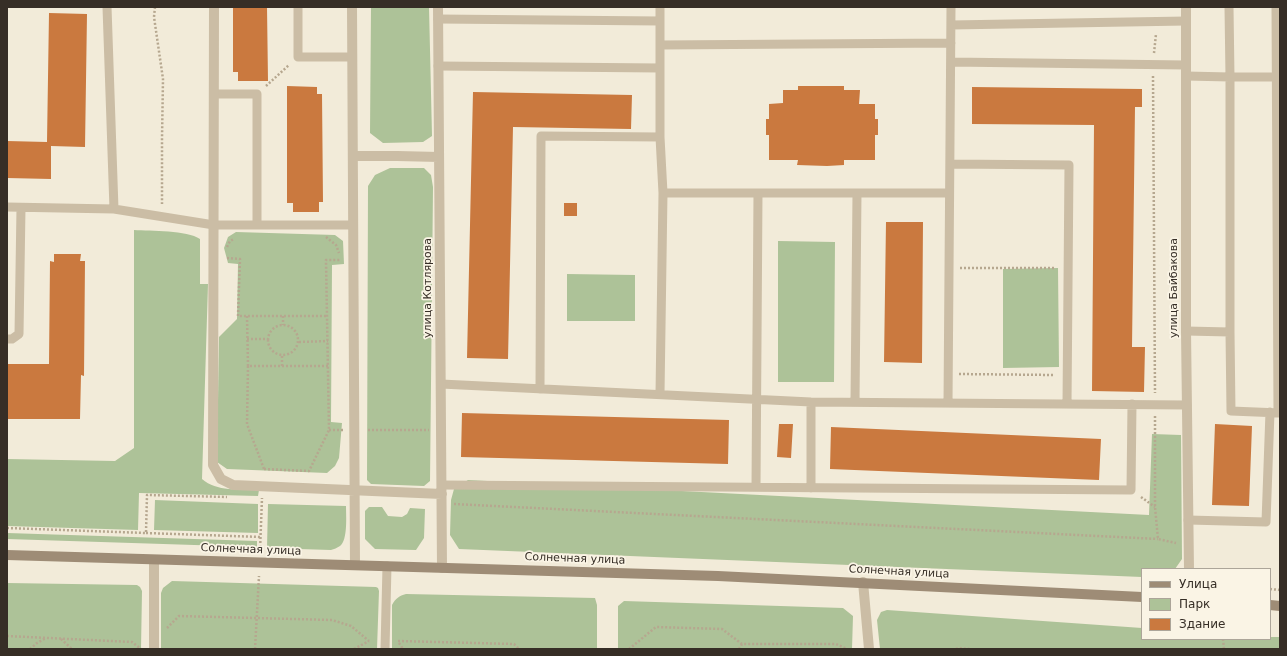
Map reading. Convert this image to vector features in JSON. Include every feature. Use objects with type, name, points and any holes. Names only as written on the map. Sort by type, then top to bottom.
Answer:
[{"type":"main road","name":"Солнечная улица","points":[[7,555],[710,575],[1141,597]]},
{"type":"street","points":[[214,7],[213,464],[221,478],[233,485],[442,494]]},
{"type":"street","points":[[352,7],[355,565]]},
{"type":"street","name":"улица Котлярова","points":[[438,7],[442,568]]},
{"type":"street","name":"улица Байбакова","points":[[1186,7],[1186,331],[1189,568]]},
{"type":"street","points":[[353,156],[439,157]]},
{"type":"street","points":[[154,560],[154,645]]},
{"type":"street","points":[[863,582],[869,649]]},
{"type":"lane","points":[[107,7],[114,209]]},
{"type":"lane","points":[[298,7],[298,57],[352,57]]},
{"type":"lane","points":[[660,7],[660,137],[663,193],[660,394]]},
{"type":"lane","points":[[948,403],[951,7]]},
{"type":"lane","points":[[1229,7],[1231,411],[1276,413]]},
{"type":"lane","points":[[1188,520],[1266,522],[1276,413],[1279,77],[1276,7]]},
{"type":"lane","points":[[438,19],[660,21]]},
{"type":"lane","points":[[951,25],[1186,21]]},
{"type":"lane","points":[[660,45],[951,43]]},
{"type":"lane","points":[[951,62],[1186,65]]},
{"type":"lane","points":[[438,66],[660,68]]},
{"type":"lane","points":[[1186,76],[1279,77]]},
{"type":"lane","points":[[214,94],[257,94],[257,225]]},
{"type":"lane","points":[[540,389],[541,136],[660,137]]},
{"type":"lane","points":[[950,164],[1069,165],[1066,404]]},
{"type":"lane","points":[[663,193],[949,193]]},
{"type":"lane","points":[[756,487],[758,193]]},
{"type":"lane","points":[[855,402],[857,193]]},
{"type":"lane","points":[[7,208],[114,209],[214,225],[353,225]]},
{"type":"lane","points":[[7,339],[12,339],[19,334],[21,208]]},
{"type":"lane","points":[[1186,331],[1230,332]]},
{"type":"lane","points":[[441,384],[757,398],[811,402],[1187,405]]},
{"type":"lane","points":[[811,402],[811,488]]},
{"type":"lane","points":[[442,494],[756,487],[1131,490],[1132,404]]},
{"type":"lane","points":[[385,649],[388,566]]},
{"type":"path","points":[[155,7],[154,16],[164,79],[162,139],[163,216]]},
{"type":"path","points":[[1157,22],[1153,65],[1155,507],[1158,538]]},
{"type":"path","points":[[257,94],[298,57]]},
{"type":"path","points":[[238,236],[230,241],[227,247],[228,258],[240,259],[238,316],[327,316]]},
{"type":"path","points":[[264,469],[309,471],[329,430],[326,260],[340,260],[340,256],[336,245],[325,237]]},
{"type":"path","points":[[949,268],[1068,269]]},
{"type":"path","points":[[247,316],[247,424],[264,469],[260,549]]},
{"type":"path","points":[[282,316],[283,325]]},
{"type":"path","points":[[283,325],[290,326],[297,333],[299,342],[297,348],[291,354],[282,356],[276,354],[269,347],[268,339],[271,331],[278,326],[283,325]]},
{"type":"path","points":[[247,339],[268,339]]},
{"type":"path","points":[[299,342],[328,341]]},
{"type":"path","points":[[282,356],[282,366]]},
{"type":"path","points":[[248,366],[328,366]]},
{"type":"path","points":[[948,374],[1067,375]]},
{"type":"path","points":[[329,430],[441,429]]},
{"type":"path","points":[[1131,490],[1155,507]]},
{"type":"path","points":[[442,494],[1158,538],[1189,545]]},
{"type":"path","points":[[146,533],[147,495],[232,497]]},
{"type":"path","points":[[255,498],[262,498]]},
{"type":"path","points":[[7,528],[260,537]]},
{"type":"path","points":[[255,649],[258,587]]},
{"type":"path","points":[[154,645],[179,616],[332,620],[351,626],[369,641],[354,649]]},
{"type":"path","points":[[629,649],[656,627],[722,629],[742,644],[836,644],[847,649]]},
{"type":"path","points":[[7,636],[132,642],[142,649]]},
{"type":"path","points":[[30,649],[37,642],[46,638]]},
{"type":"path","points":[[61,639],[72,649]]},
{"type":"path","points":[[403,649],[397,641],[514,644],[519,649]]},
{"type":"path","points":[[739,649],[742,644]]},
{"type":"path","points":[[956,649],[970,649]]},
{"type":"green space","points":[[371,7],[429,7],[432,136],[423,142],[383,143],[370,133]]},
{"type":"green space","points":[[390,168],[424,168],[431,175],[433,187],[430,481],[424,486],[371,484],[367,480],[368,186],[375,175]]},
{"type":"green space","points":[[134,230],[178,232],[200,239],[200,284],[208,284],[202,479],[221,488],[236,490],[259,490],[258,496],[139,493],[138,530],[7,526],[7,459],[115,461],[134,448]]},
{"type":"green space","points":[[236,232],[335,235],[343,241],[344,264],[332,265],[331,422],[342,423],[339,458],[335,466],[327,473],[227,469],[217,462],[219,337],[237,319],[238,264],[228,263],[224,248],[228,237]]},
{"type":"green space","points":[[778,241],[835,242],[834,382],[778,382]]},
{"type":"green space","points":[[1058,268],[1059,367],[1003,368],[1003,269]]},
{"type":"green space","points":[[567,274],[635,275],[635,321],[567,321]]},
{"type":"green space","points":[[1152,434],[1181,435],[1182,559],[1176,568],[1141,568],[1141,577],[459,549],[450,535],[451,500],[454,489],[468,480],[1149,515]]},
{"type":"green space","points":[[155,500],[258,504],[258,533],[154,530]]},
{"type":"green space","points":[[268,504],[346,506],[346,528],[343,543],[339,547],[331,550],[267,548]]},
{"type":"green space","points":[[369,507],[382,507],[388,516],[402,517],[407,514],[410,508],[425,509],[424,538],[416,550],[375,549],[365,539],[365,511]]},
{"type":"green space","points":[[7,533],[257,541],[257,547],[7,539]]},
{"type":"green space","points":[[172,581],[376,587],[379,591],[377,649],[161,649],[161,593],[163,588]]},
{"type":"green space","points":[[7,583],[137,585],[142,591],[141,649],[7,649]]},
{"type":"green space","points":[[406,594],[595,598],[597,605],[597,649],[392,649],[392,605],[398,598]]},
{"type":"green space","points":[[624,601],[843,608],[853,616],[852,649],[618,649],[618,606]]},
{"type":"green space","points":[[887,610],[1141,628],[1141,640],[1271,640],[1271,637],[1280,637],[1280,649],[880,649],[877,620],[881,612]]},
{"type":"building","points":[[233,7],[267,7],[268,81],[238,81],[238,72],[233,72]]},
{"type":"building","points":[[49,13],[87,14],[85,147],[51,146],[51,179],[7,178],[7,141],[47,142]]},
{"type":"building","points":[[287,86],[317,87],[317,94],[322,94],[323,202],[319,202],[319,212],[293,212],[293,203],[287,203]]},
{"type":"building","points":[[798,86],[844,86],[844,90],[860,90],[859,104],[875,104],[875,119],[878,119],[878,135],[875,135],[875,160],[844,160],[844,165],[827,166],[797,165],[798,160],[769,160],[769,135],[766,135],[766,119],[769,119],[769,104],[783,103],[783,90],[798,90]]},
{"type":"building","points":[[972,87],[1142,89],[1142,107],[1135,107],[1132,347],[1145,347],[1144,392],[1092,391],[1094,125],[972,124]]},
{"type":"building","points":[[473,92],[632,95],[631,129],[513,127],[508,359],[467,358]]},
{"type":"building","points":[[564,203],[577,203],[577,216],[564,216]]},
{"type":"building","points":[[886,222],[923,222],[922,363],[884,362]]},
{"type":"building","points":[[54,254],[81,254],[80,261],[85,261],[84,376],[81,375],[80,419],[7,419],[7,364],[49,364],[50,261],[54,262]]},
{"type":"building","points":[[462,413],[729,420],[728,464],[461,457]]},
{"type":"building","points":[[779,424],[793,424],[791,458],[777,457]]},
{"type":"building","points":[[1215,424],[1252,426],[1249,506],[1212,505]]},
{"type":"building","points":[[831,427],[1101,439],[1099,480],[830,469]]}]
